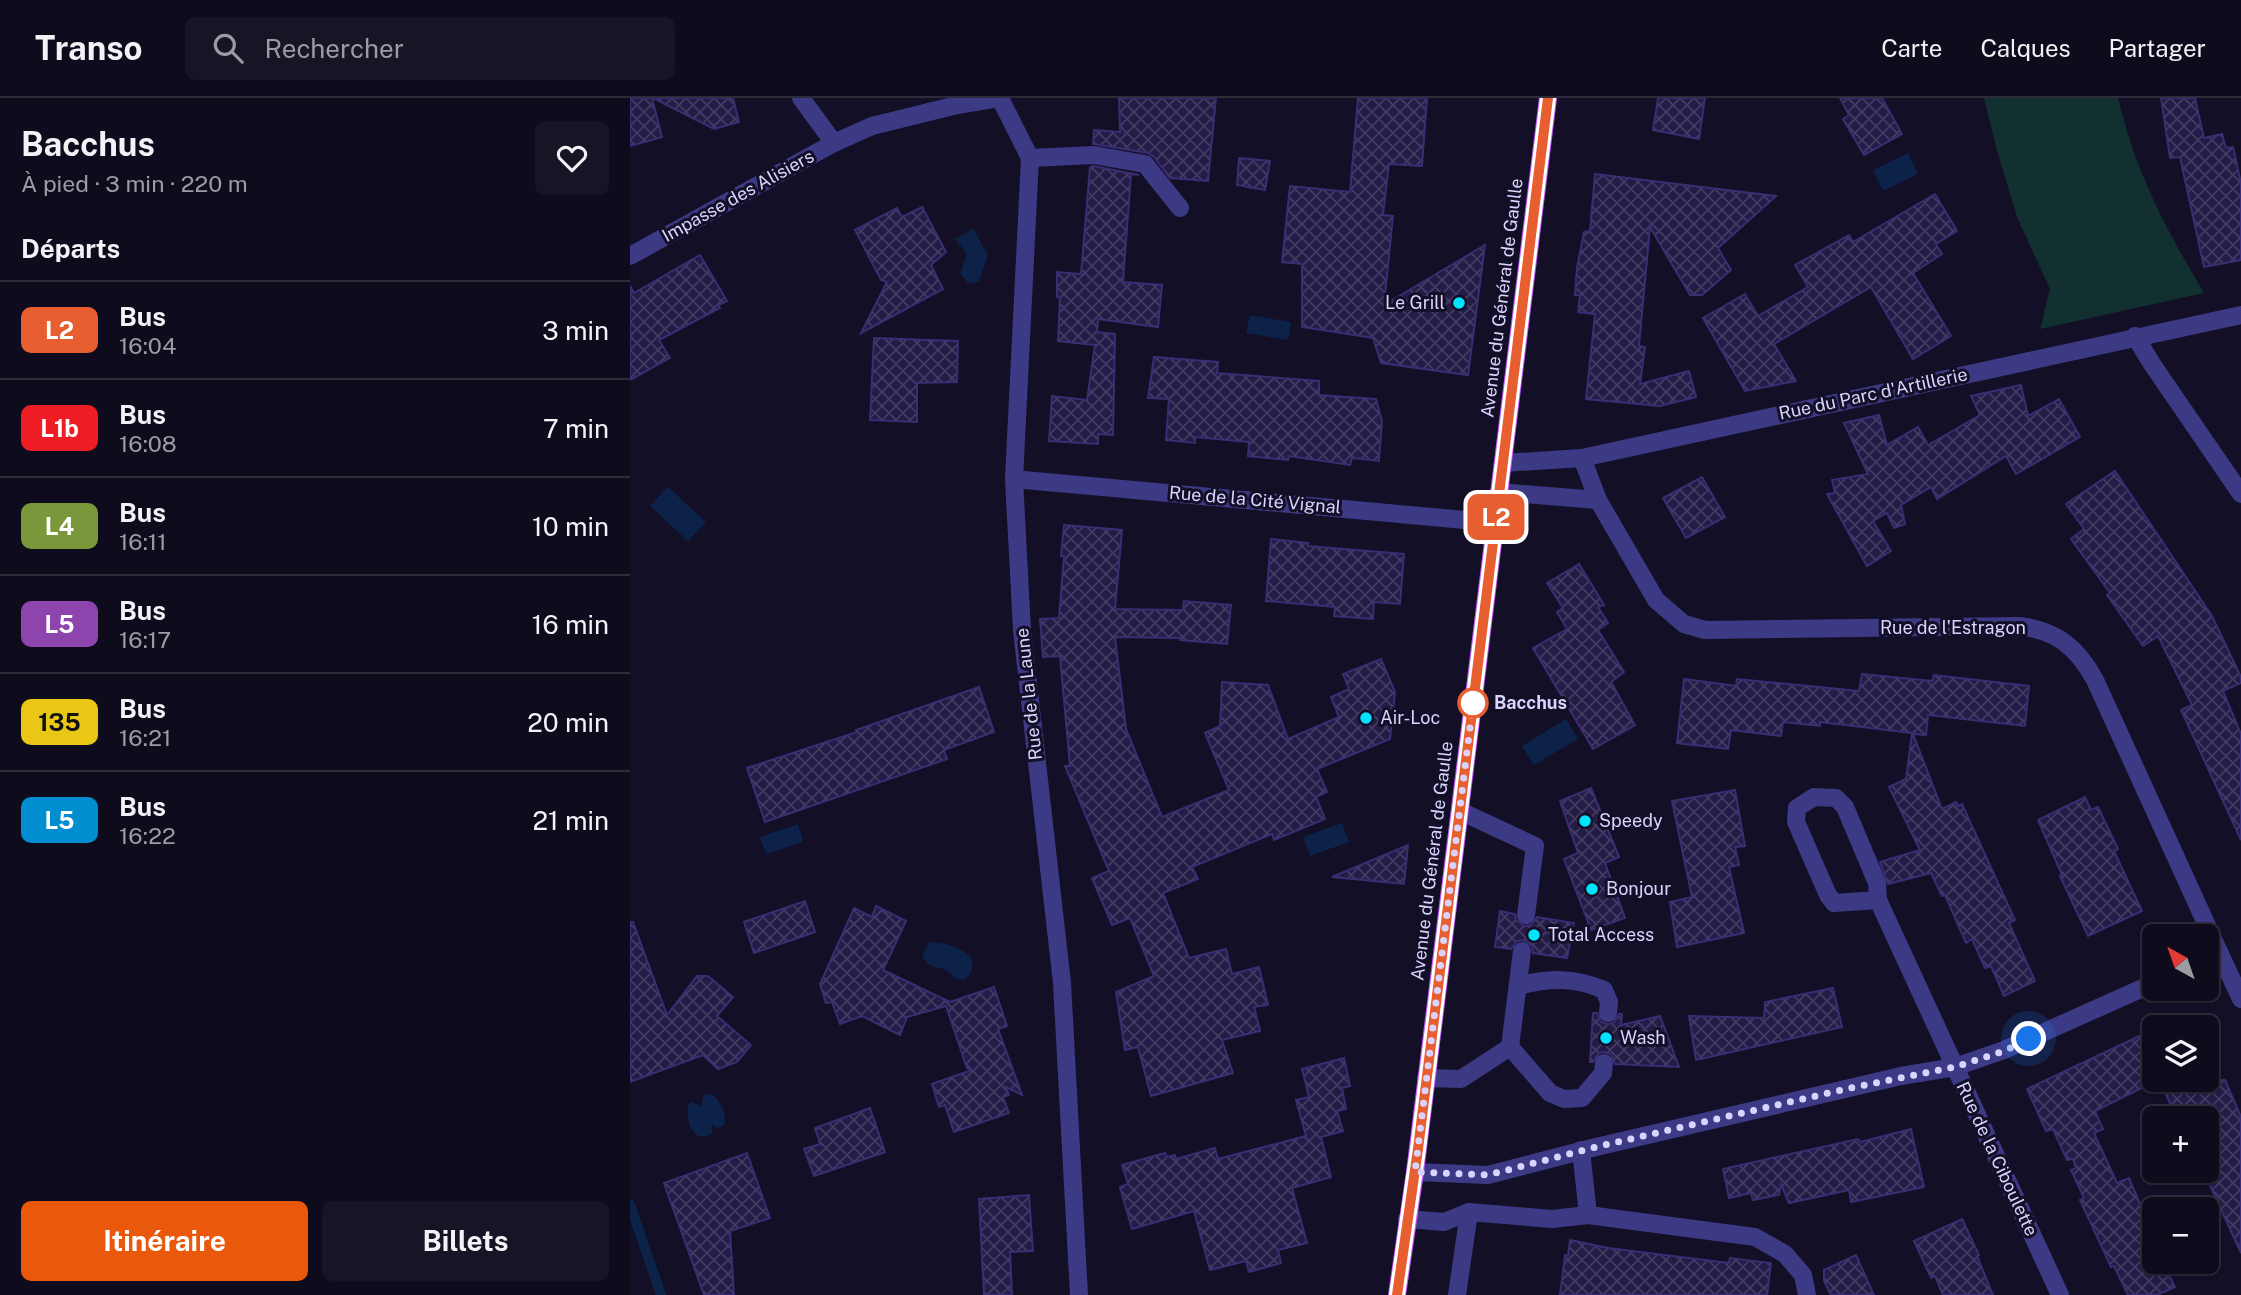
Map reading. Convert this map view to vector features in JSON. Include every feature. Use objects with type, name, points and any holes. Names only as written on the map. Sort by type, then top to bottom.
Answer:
[{"type":"main road","name":"Avenue du Général de Gaulle","points":[[1397,1295],[1415,1172],[1548,98]]},
{"type":"street","name":"Impasse des Alisiers","points":[[630,256],[834,143],[801,98]]},
{"type":"street","name":"Rue de la Laune","points":[[834,143],[872,126],[957,105],[1000,98],[1030,158],[1014,479],[1022,630],[1062,983],[1079,1295]]},
{"type":"street","points":[[1030,158],[1094,155],[1145,164],[1180,208]]},
{"type":"street","name":"Rue du Parc d'Artillerie","points":[[1503,463],[1582,458],[2241,315]]},
{"type":"street","points":[[2135,336],[2151,364],[2241,494]]},
{"type":"street","name":"Rue de l'Estragon","points":[[1582,458],[1598,500],[1656,600],[1684,624],[1705,630],[2019,626],[2035,628],[2072,646],[2085,661],[2099,688],[2199,924]]},
{"type":"street","name":"Rue de la Cité Vignal","points":[[1014,479],[1465,520],[1496,520]]},
{"type":"street","points":[[1500,492],[1598,500]]},
{"type":"street","points":[[1878,900],[1834,903],[1828,895],[1797,822],[1797,808],[1814,797],[1836,798],[1845,807],[1877,883],[1878,900],[1955,1067],[2004,1051],[2142,988]]},
{"type":"street","points":[[1460,811],[1535,846],[1526,915]]},
{"type":"street","points":[[1522,951],[1510,1047],[1550,1093],[1564,1099],[1583,1098],[1603,1073],[1604,1063]]},
{"type":"street","name":"Rue de l'Estragon","points":[[2219,966],[2241,999]]},
{"type":"street","points":[[1518,986],[1566,979],[1586,982],[1604,990],[1609,1002],[1608,1013]]},
{"type":"street","points":[[1426,1078],[1461,1079],[1510,1047]]},
{"type":"street","name":"Rue de la Ciboulette","points":[[1415,1172],[1488,1175],[1581,1150],[1901,1076],[1955,1067],[2060,1295]]},
{"type":"street","points":[[1581,1150],[1588,1215]]},
{"type":"street","points":[[1458,1288],[1469,1212]]},
{"type":"street","points":[[1407,1219],[1444,1222],[1469,1212],[1552,1219],[1588,1215],[1755,1237],[1785,1254],[1803,1275],[1807,1295]]},
{"type":"green space","points":[[1984,98],[2118,98],[2134,151],[2153,199],[2204,293],[2040,329],[2050,289],[2017,217]]},
{"type":"water","points":[[1908,153],[1918,174],[1883,191],[1873,170]]},
{"type":"water","points":[[973,229],[988,255],[979,282],[968,283],[960,273],[967,254],[955,239]]},
{"type":"water","points":[[1250,315],[1291,322],[1288,340],[1246,333]]},
{"type":"water","points":[[668,487],[706,522],[688,541],[650,506]]},
{"type":"water","points":[[1566,719],[1578,739],[1534,765],[1522,746]]},
{"type":"water","points":[[1342,823],[1349,842],[1310,856],[1303,837]]},
{"type":"water","points":[[798,824],[803,842],[766,854],[760,837]]},
{"type":"water","points":[[930,942],[957,948],[970,957],[973,964],[965,980],[956,979],[951,973],[925,961],[922,955]]},
{"type":"water","points":[[714,1095],[719,1102],[725,1122],[724,1126],[717,1128],[712,1124],[712,1134],[700,1136],[689,1123],[689,1104],[693,1102],[701,1107],[703,1096]]},
{"type":"building","points":[[630,98],[652,98],[662,137],[630,146]]},
{"type":"building","points":[[653,98],[733,98],[739,122],[714,129]]},
{"type":"building","points":[[1119,98],[1216,98],[1208,181],[1170,178],[1148,153],[1093,144],[1094,130],[1120,132]]},
{"type":"building","points":[[1358,98],[1427,98],[1422,166],[1389,164],[1383,215],[1393,216],[1384,305],[1485,245],[1468,375],[1381,363],[1373,338],[1302,327],[1302,264],[1282,262],[1290,186],[1350,192]]},
{"type":"building","points":[[1658,98],[1705,98],[1699,139],[1653,130]]},
{"type":"building","points":[[1840,98],[1882,98],[1902,134],[1864,155],[1843,119],[1849,115]]},
{"type":"building","points":[[2161,98],[2195,98],[2204,138],[2222,134],[2226,148],[2233,147],[2241,183],[2241,260],[2204,267],[2180,157],[2170,158]]},
{"type":"building","points":[[1239,158],[1270,161],[1265,190],[1237,185]]},
{"type":"building","points":[[1090,167],[1139,175],[1131,174],[1123,282],[1162,285],[1158,327],[1098,319],[1097,332],[1115,334],[1113,435],[1098,434],[1098,444],[1049,441],[1052,396],[1087,400],[1095,345],[1058,341],[1060,298],[1057,297],[1057,272],[1081,274]]},
{"type":"building","points":[[1595,174],[1776,196],[1718,248],[1731,270],[1702,295],[1690,295],[1650,227],[1639,346],[1645,347],[1640,384],[1689,371],[1696,397],[1660,406],[1586,399],[1595,314],[1578,312],[1580,295],[1575,295],[1584,232],[1590,231]]},
{"type":"building","points":[[1935,194],[1957,231],[1936,244],[1942,254],[1913,273],[1951,336],[1913,359],[1871,287],[1774,344],[1796,381],[1745,391],[1703,318],[1745,294],[1758,316],[1808,287],[1795,265],[1849,235],[1853,242]]},
{"type":"building","points":[[922,207],[946,252],[931,265],[943,289],[861,333],[887,282],[881,280],[855,230],[897,208],[902,217]]},
{"type":"building","points":[[700,255],[727,301],[718,305],[720,308],[659,340],[670,358],[630,380],[630,286],[634,293]]},
{"type":"building","points":[[874,338],[958,341],[957,382],[917,383],[917,422],[870,420]]},
{"type":"building","points":[[1154,357],[1218,362],[1217,373],[1319,381],[1319,395],[1376,399],[1382,421],[1379,461],[1352,458],[1350,465],[1289,456],[1288,460],[1248,456],[1249,442],[1195,437],[1195,443],[1166,440],[1169,399],[1148,398]]},
{"type":"building","points":[[2021,385],[2028,416],[2059,399],[2080,437],[2016,474],[2006,456],[1937,499],[1931,487],[1901,505],[1905,524],[1894,528],[1887,513],[1873,521],[1891,551],[1867,566],[1827,494],[1835,493],[1832,480],[1868,474],[1844,423],[1879,415],[1887,445],[1918,427],[1928,445],[1980,415],[1971,396]]},
{"type":"building","points":[[2115,471],[2212,616],[2241,677],[2241,683],[2223,691],[2241,734],[2241,840],[2181,710],[2192,705],[2158,636],[2143,646],[2107,595],[2110,593],[2071,539],[2084,529],[2066,504]]},
{"type":"building","points":[[1702,477],[1725,517],[1686,538],[1663,498]]},
{"type":"building","points":[[1064,525],[1122,530],[1115,609],[1183,610],[1184,601],[1231,605],[1227,644],[1180,638],[1115,637],[1126,729],[1162,817],[1229,790],[1205,733],[1220,726],[1222,682],[1268,685],[1288,739],[1339,717],[1331,697],[1349,689],[1343,674],[1381,659],[1395,692],[1390,739],[1317,769],[1327,792],[1316,797],[1325,819],[1274,840],[1272,834],[1192,867],[1198,879],[1163,893],[1189,958],[1226,949],[1232,974],[1259,967],[1268,1005],[1254,1007],[1260,1031],[1222,1040],[1233,1073],[1151,1096],[1138,1047],[1125,1050],[1116,992],[1154,976],[1130,918],[1112,925],[1092,878],[1109,871],[1065,766],[1070,766],[1060,656],[1043,657],[1040,619],[1059,618]]},
{"type":"building","points":[[1271,539],[1308,543],[1308,546],[1404,554],[1400,604],[1374,602],[1373,619],[1334,616],[1335,607],[1266,601]]},
{"type":"building","points":[[1579,564],[1604,605],[1598,607],[1608,623],[1598,630],[1624,672],[1611,682],[1635,725],[1593,749],[1533,648],[1567,629],[1557,612],[1563,608],[1547,583]]},
{"type":"building","points":[[1862,674],[1932,681],[1934,675],[2029,686],[2025,726],[1928,715],[1926,735],[1913,734],[1942,809],[1956,802],[1958,806],[1962,804],[2015,920],[2009,923],[2035,981],[2004,996],[1991,966],[1985,968],[1972,939],[1966,943],[1945,895],[1942,896],[1931,873],[1888,884],[1880,862],[1920,850],[1889,787],[1906,779],[1912,733],[1820,722],[1820,726],[1783,722],[1781,736],[1731,730],[1728,749],[1677,743],[1684,679],[1736,686],[1737,679],[1859,691]]},
{"type":"building","points":[[979,687],[994,732],[944,750],[947,759],[765,822],[747,768],[857,732],[856,730]]},
{"type":"building","points":[[1591,788],[1619,857],[1605,863],[1625,918],[1591,930],[1564,859],[1578,853],[1560,801]]},
{"type":"building","points":[[1735,790],[1745,846],[1735,847],[1739,865],[1729,867],[1744,933],[1677,947],[1670,902],[1692,897],[1672,801]]},
{"type":"building","points":[[2085,797],[2091,810],[2098,807],[2118,849],[2114,851],[2142,911],[2088,936],[2038,820]]},
{"type":"building","points":[[1408,845],[1404,884],[1332,877]]},
{"type":"building","points":[[805,901],[815,932],[754,953],[744,922]]},
{"type":"building","points":[[876,906],[906,921],[883,970],[950,1002],[994,987],[1007,1026],[998,1029],[1022,1095],[1006,1087],[1009,1095],[1003,1097],[1009,1113],[954,1132],[945,1105],[939,1107],[932,1084],[972,1070],[967,1068],[946,1006],[907,1017],[900,1035],[862,1016],[840,1024],[832,1002],[826,1003],[820,984],[854,908],[872,917]]},
{"type":"building","name":"Total Access","points":[[1500,911],[1515,914],[1516,920],[1524,926],[1531,925],[1537,917],[1574,923],[1567,958],[1533,953],[1532,946],[1524,940],[1517,941],[1511,949],[1495,947]]},
{"type":"building","points":[[630,922],[633,922],[667,1015],[697,976],[708,976],[733,997],[717,1016],[751,1045],[737,1062],[718,1069],[703,1055],[630,1082]]},
{"type":"building","points":[[1833,988],[1842,1027],[1696,1060],[1689,1016],[1764,1018],[1765,1002]]},
{"type":"building","points":[[1593,1013],[1597,1013],[1601,1022],[1608,1024],[1622,1014],[1621,1025],[1660,1016],[1679,1067],[1615,1064],[1611,1054],[1604,1052],[1590,1062]]},
{"type":"building","points":[[2142,1035],[2142,1088],[2095,1111],[2103,1129],[2094,1133],[2117,1183],[2129,1178],[2142,1209],[2142,1274],[2168,1274],[2175,1287],[2157,1295],[2128,1295],[2114,1266],[2111,1267],[2080,1200],[2084,1198],[2071,1170],[2076,1168],[2073,1159],[2067,1160],[2053,1129],[2046,1131],[2027,1089]]},
{"type":"building","points":[[1344,1058],[1350,1086],[1342,1088],[1346,1109],[1337,1111],[1343,1131],[1321,1137],[1331,1177],[1292,1188],[1307,1243],[1278,1250],[1281,1263],[1249,1272],[1246,1261],[1210,1270],[1194,1211],[1132,1229],[1120,1187],[1128,1184],[1122,1165],[1165,1153],[1167,1157],[1175,1155],[1176,1159],[1215,1148],[1218,1159],[1306,1136],[1296,1100],[1309,1097],[1302,1069]]},
{"type":"building","points":[[2219,1080],[2225,1080],[2241,1117],[2241,1253],[2219,1205],[2219,1197],[2215,1197],[2209,1183],[2219,1183],[2219,1106],[2171,1106],[2165,1092],[2219,1092]]},
{"type":"building","points":[[870,1108],[885,1152],[814,1176],[804,1149],[820,1144],[815,1128]]},
{"type":"building","points":[[1911,1129],[1924,1187],[1851,1202],[1849,1190],[1789,1203],[1781,1184],[1779,1195],[1753,1200],[1751,1193],[1729,1198],[1723,1169],[1858,1139],[1860,1142]]},
{"type":"building","points":[[747,1153],[770,1218],[730,1231],[734,1295],[704,1295],[664,1183]]},
{"type":"building","points":[[1029,1195],[1033,1251],[1010,1252],[1012,1295],[984,1295],[979,1199]]},
{"type":"building","points":[[1962,1219],[1979,1255],[1977,1256],[1993,1295],[1943,1295],[1935,1276],[1931,1278],[1914,1241]]},
{"type":"building","points":[[1570,1240],[1608,1248],[1729,1263],[1730,1258],[1771,1263],[1767,1295],[1560,1295],[1565,1255],[1568,1256]]},
{"type":"building","points":[[1856,1255],[1874,1295],[1831,1295],[1824,1281],[1824,1270]]},
{"type":"waterway","points":[[630,1204],[661,1295]]},
{"type":"bus line","name":"L2","points":[[1397,1295],[1418,1149],[1548,98]]},
{"type":"place","name":"Le Grill","points":[[1459,303]]},
{"type":"place","name":"Bacchus","points":[[1473,703]]},
{"type":"place","name":"Air-Loc","points":[[1366,718]]},
{"type":"place","name":"Speedy","points":[[1585,821]]},
{"type":"place","name":"Bonjour","points":[[1592,889]]},
{"type":"place","name":"Total Access","points":[[1534,935]]},
{"type":"place","name":"Wash","points":[[1606,1038]]},
{"type":"route","points":[[1473,703],[1415,1172],[1488,1175],[1901,1076],[1955,1067],[2004,1051],[2029,1039]]}]
